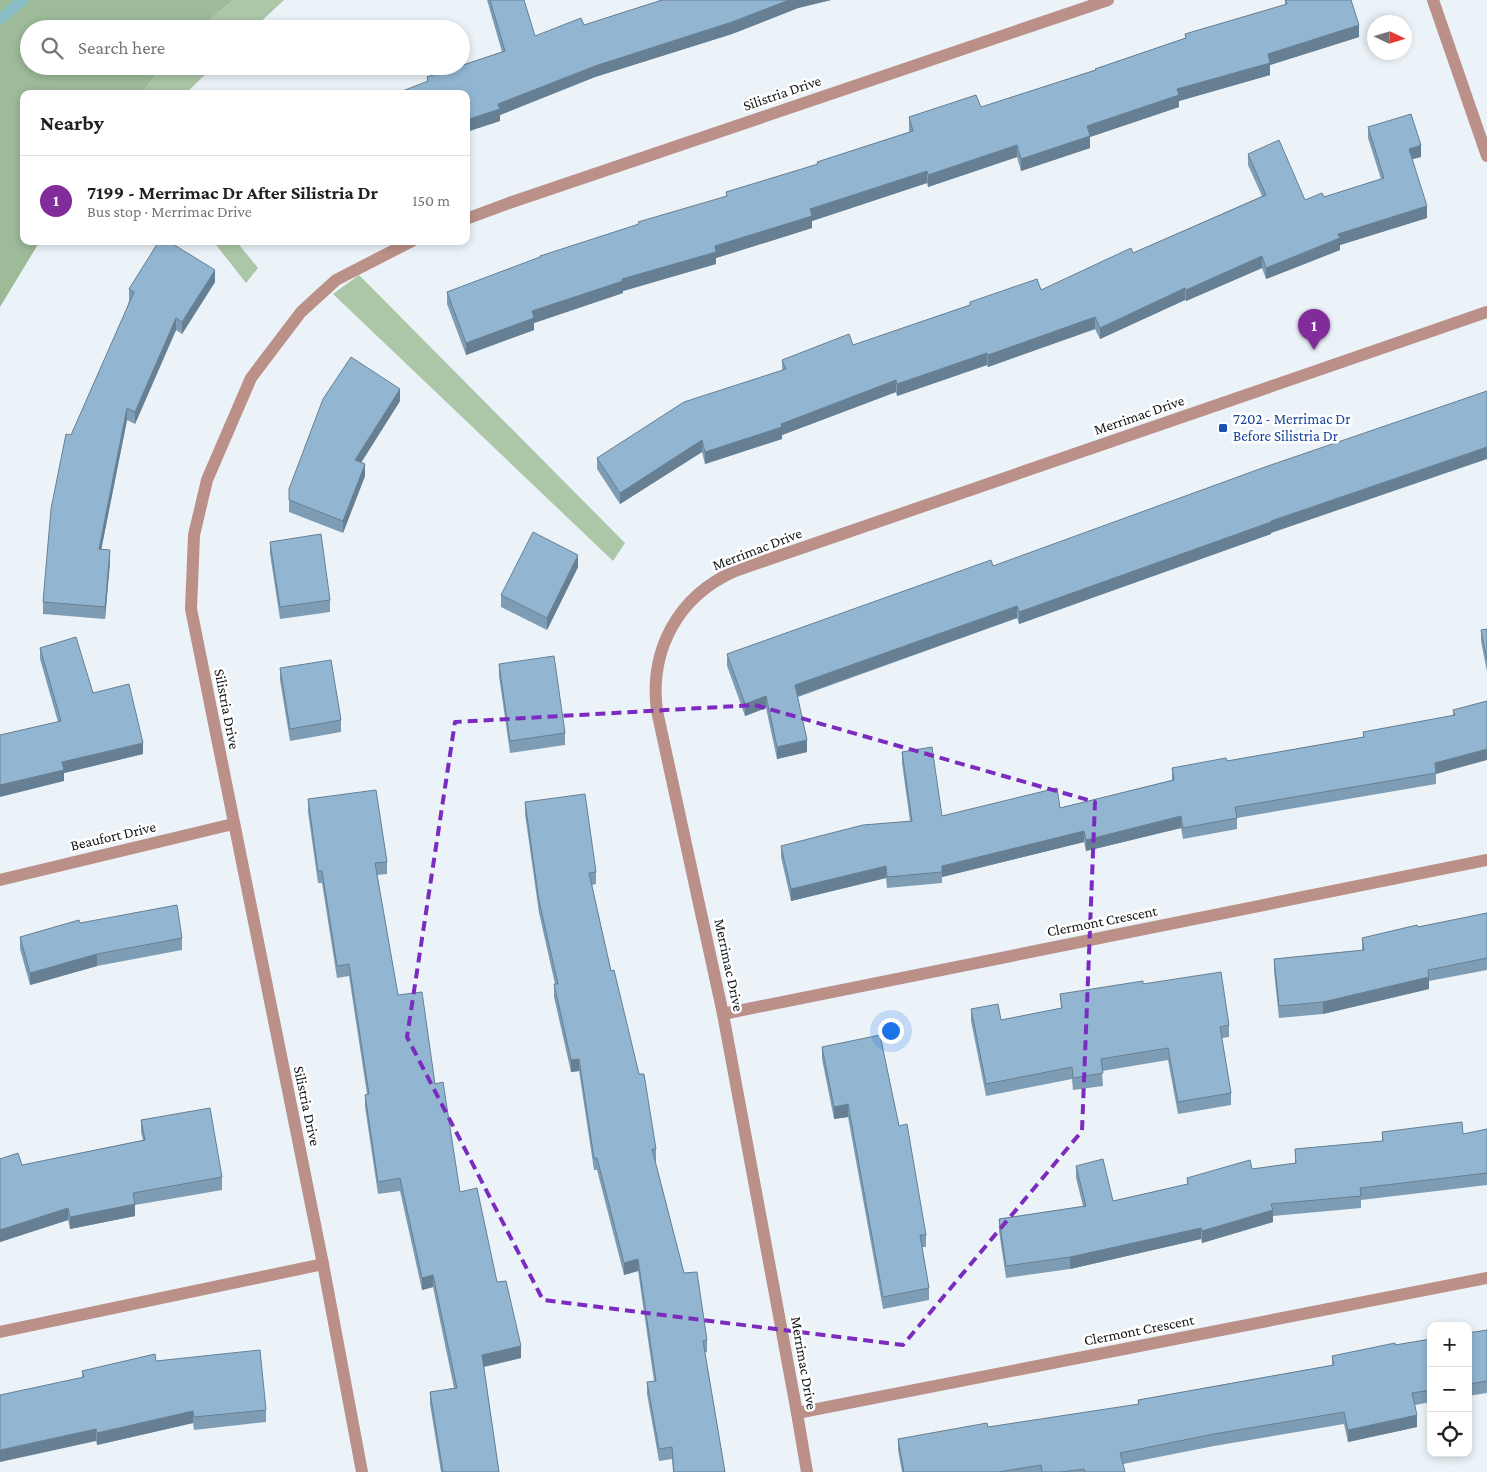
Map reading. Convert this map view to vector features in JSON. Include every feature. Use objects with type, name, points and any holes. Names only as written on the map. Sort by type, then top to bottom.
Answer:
[{"type":"street","name":"Silistria Drive","points":[[470,218],[1108,0]]},
{"type":"street","points":[[1433,0],[1487,156]]},
{"type":"street","name":"Silistria Drive","points":[[362,1472],[323,1264],[191,610],[194,536],[207,480],[251,378],[301,312],[336,280],[404,245]]},
{"type":"street","name":"Merrimac Drive","points":[[807,1472],[723,1014],[657,711],[655,693],[658,663],[663,646],[679,614],[701,591],[721,577],[734,571],[1487,312]]},
{"type":"street","name":"Beaufort Drive","points":[[0,880],[233,824]]},
{"type":"street","name":"Clermont Crescent","points":[[723,1014],[1487,860]]},
{"type":"street","points":[[0,1332],[323,1264]]},
{"type":"street","name":"Clermont Crescent","points":[[797,1413],[1487,1278]]},
{"type":"highlighted area","points":[[755,705],[1095,802],[1082,1131],[903,1345],[543,1300],[407,1037],[455,722]]},
{"type":"green space","points":[[0,0],[233,0],[210,20],[20,20],[20,75],[155,75],[144,90],[20,90],[20,245],[38,245],[0,307]]},
{"type":"green space","points":[[233,0],[284,0],[263,20],[210,20]]},
{"type":"green space","points":[[155,75],[205,75],[189,90],[144,90]]},
{"type":"green space","points":[[216,245],[239,245],[258,268],[246,283]]},
{"type":"green space","points":[[359,275],[625,543],[613,561],[333,294]]},
{"type":"building","points":[[490,0],[524,0],[535,36],[581,18],[584,25],[662,0],[789,0],[732,22],[595,66],[498,104],[500,109],[470,119],[470,90],[405,90],[428,81],[427,77],[433,75],[470,75],[470,63],[505,51]]},
{"type":"building","points":[[1285,0],[1351,0],[1359,25],[1268,54],[1270,63],[1177,89],[1179,95],[1087,126],[1090,136],[1021,159],[1017,145],[928,175],[927,171],[810,209],[812,216],[715,246],[716,252],[622,279],[623,281],[532,311],[534,318],[466,343],[447,292],[540,256],[639,224],[638,222],[727,196],[726,192],[818,164],[817,162],[913,131],[909,117],[976,95],[981,107],[1096,70],[1186,38],[1185,34],[1287,4]]},
{"type":"building","points":[[1411,114],[1421,145],[1409,149],[1427,206],[1338,234],[1340,238],[1266,268],[1262,256],[1186,290],[1185,288],[1100,328],[1095,317],[988,355],[987,353],[897,384],[896,380],[781,424],[782,427],[705,452],[702,440],[620,493],[597,458],[684,402],[786,369],[782,360],[849,334],[853,345],[970,305],[970,302],[1037,279],[1041,290],[1131,248],[1133,253],[1266,195],[1248,154],[1279,140],[1305,200],[1322,193],[1324,197],[1384,178],[1368,127]]},
{"type":"building","points":[[156,245],[174,245],[215,270],[182,322],[176,318],[135,412],[127,408],[99,549],[110,550],[105,607],[43,602],[51,509],[66,434],[71,435],[134,292],[129,289]]},
{"type":"building","points":[[351,357],[400,389],[355,460],[365,464],[343,521],[289,500],[289,489],[323,399]]},
{"type":"building","points":[[1487,391],[1487,447],[1271,521],[1019,612],[1017,606],[795,685],[807,740],[777,747],[766,696],[745,704],[727,654],[991,560],[993,566],[1265,467]]},
{"type":"building","points":[[533,532],[578,555],[547,618],[501,595]]},
{"type":"building","points":[[321,534],[330,600],[280,607],[270,542]]},
{"type":"building","points":[[1487,629],[1487,660],[1481,630]]},
{"type":"building","points":[[76,637],[93,693],[129,684],[143,743],[62,762],[64,770],[0,785],[0,735],[61,721],[40,648]]},
{"type":"building","points":[[554,656],[565,733],[510,741],[499,664]]},
{"type":"building","points":[[331,660],[341,720],[290,729],[280,668]]},
{"type":"building","points":[[1487,701],[1487,749],[1435,763],[1436,773],[1235,807],[1237,818],[1183,828],[1181,816],[1086,840],[1084,831],[942,866],[942,872],[887,877],[886,866],[791,889],[781,846],[863,825],[912,821],[902,752],[932,747],[942,816],[1057,788],[1060,808],[1174,780],[1172,768],[1226,758],[1227,761],[1364,737],[1363,732],[1455,715],[1453,710]]},
{"type":"building","points":[[376,790],[387,862],[375,863],[398,995],[422,992],[435,1084],[443,1082],[460,1192],[477,1188],[497,1282],[506,1281],[521,1346],[482,1355],[499,1472],[443,1472],[430,1392],[457,1388],[433,1275],[422,1278],[400,1178],[378,1182],[365,1095],[369,1094],[349,964],[337,966],[322,871],[318,871],[308,799]]},
{"type":"building","points":[[585,794],[596,872],[589,873],[611,971],[614,970],[639,1074],[644,1074],[656,1149],[652,1149],[684,1273],[697,1272],[707,1340],[703,1341],[725,1472],[674,1472],[672,1447],[659,1449],[647,1382],[656,1381],[638,1259],[624,1263],[597,1158],[594,1158],[579,1059],[571,1060],[554,984],[558,984],[539,901],[525,802]]},
{"type":"building","points":[[177,905],[182,938],[97,954],[30,973],[20,937],[79,920],[80,923]]},
{"type":"building","points":[[1487,913],[1487,958],[1428,970],[1429,977],[1323,1002],[1279,1006],[1274,959],[1364,950],[1362,938],[1417,925],[1418,927]]},
{"type":"building","points":[[1221,972],[1229,1025],[1220,1027],[1231,1093],[1178,1102],[1168,1048],[1101,1059],[1103,1073],[1073,1078],[1072,1067],[986,1084],[971,1009],[998,1004],[1001,1020],[1062,1008],[1060,994],[1143,981],[1143,984]]},
{"type":"building","points":[[880,1035],[899,1126],[907,1124],[926,1235],[920,1235],[929,1288],[883,1297],[848,1104],[834,1107],[822,1047]]},
{"type":"building","points":[[210,1108],[222,1177],[133,1193],[135,1204],[70,1217],[68,1208],[0,1230],[0,1159],[18,1153],[22,1165],[145,1140],[141,1120]]},
{"type":"building","points":[[1462,1122],[1463,1134],[1487,1129],[1487,1173],[1360,1188],[1361,1196],[1271,1204],[1273,1210],[1202,1231],[1201,1228],[1070,1257],[1006,1266],[999,1219],[1086,1206],[1076,1166],[1103,1159],[1113,1201],[1188,1184],[1187,1178],[1250,1160],[1252,1169],[1296,1163],[1295,1149],[1383,1141],[1382,1132]]},
{"type":"building","points":[[1487,1330],[1487,1381],[1472,1383],[1472,1367],[1472,1332]]},
{"type":"building","points":[[1427,1340],[1427,1391],[1412,1393],[1417,1415],[1348,1430],[1344,1412],[1214,1434],[1120,1453],[1125,1472],[1085,1472],[1084,1469],[1042,1472],[1041,1465],[998,1472],[904,1472],[898,1439],[987,1423],[988,1427],[1139,1404],[1138,1400],[1334,1365],[1332,1356],[1395,1343],[1395,1345]]},
{"type":"building","points":[[260,1350],[266,1410],[194,1417],[193,1411],[97,1433],[96,1429],[0,1450],[0,1395],[84,1377],[82,1371],[155,1354],[156,1361]]},
{"type":"waterway","points":[[0,19],[23,0]]},
{"type":"place","name":"7199 - Merrimac Dr After Silistria Dr","points":[[1314,350]]},
{"type":"place","name":"7202 - Merrimac Dr Before Silistria Dr","points":[[1223,428]]}]
